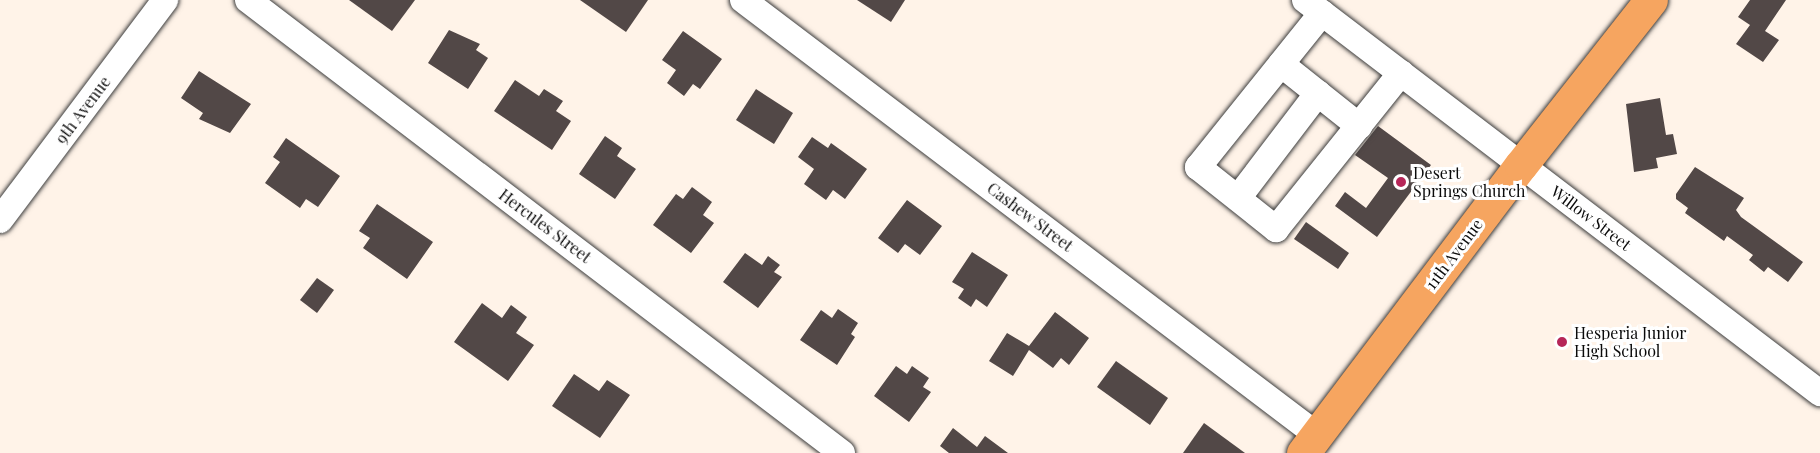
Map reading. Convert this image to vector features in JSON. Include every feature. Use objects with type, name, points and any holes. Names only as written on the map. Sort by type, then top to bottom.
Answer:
[{"type":"main road","name":"11th Avenue","points":[[1310,444],[1521,165],[1651,0]]},
{"type":"street","name":"9th Avenue","points":[[0,220],[165,0]]},
{"type":"street","name":"Hercules Street","points":[[248,0],[842,453]]},
{"type":"street","name":"Cashew Street","points":[[743,0],[1310,444]]},
{"type":"street","name":"Willow Street","points":[[1313,6],[1820,393]]},
{"type":"street","points":[[1313,6],[1281,63],[1198,167],[1276,229],[1401,73]]},
{"type":"street","points":[[1281,63],[1359,126]]},
{"type":"street","points":[[1238,198],[1318,93]]},
{"type":"building","points":[[349,0],[415,0],[392,31]]},
{"type":"building","points":[[580,0],[648,0],[626,32]]},
{"type":"building","points":[[857,0],[905,0],[891,22]]},
{"type":"building","points":[[1750,0],[1786,0],[1765,31],[1779,40],[1763,62],[1736,44],[1750,25],[1738,17]]},
{"type":"building","points":[[449,30],[480,44],[476,50],[488,58],[468,89],[428,63]]},
{"type":"building","points":[[683,31],[722,59],[700,89],[693,84],[684,96],[667,83],[676,70],[662,60]]},
{"type":"building","points":[[199,71],[251,104],[230,133],[199,119],[203,113],[181,98]]},
{"type":"building","points":[[515,80],[539,96],[544,89],[563,101],[556,111],[571,121],[552,150],[494,111]]},
{"type":"building","points":[[756,89],[793,113],[774,144],[736,120]]},
{"type":"building","points":[[1660,98],[1666,135],[1673,134],[1677,154],[1656,158],[1658,168],[1634,172],[1626,104]]},
{"type":"building","name":"Desert Springs Church","points":[[1378,126],[1431,165],[1377,237],[1335,206],[1345,192],[1366,208],[1388,178],[1355,155]]},
{"type":"building","points":[[605,136],[622,148],[617,156],[636,169],[615,199],[579,174]]},
{"type":"building","points":[[812,137],[828,148],[831,143],[867,169],[845,199],[833,190],[826,200],[804,184],[814,169],[798,157]]},
{"type":"building","points":[[286,138],[340,176],[318,207],[306,199],[300,208],[265,183],[280,162],[273,157]]},
{"type":"building","points":[[1695,167],[1744,198],[1736,210],[1741,217],[1803,262],[1788,282],[1768,267],[1764,272],[1749,260],[1753,255],[1727,236],[1724,241],[1685,213],[1688,208],[1676,199],[1676,194]]},
{"type":"building","points":[[692,187],[712,202],[703,215],[714,223],[691,253],[653,225],[676,194],[683,199]]},
{"type":"building","points":[[907,200],[942,226],[920,255],[905,244],[898,253],[878,238]]},
{"type":"building","points":[[377,204],[433,242],[407,279],[363,248],[370,238],[359,231]]},
{"type":"building","points":[[1306,222],[1349,253],[1338,269],[1294,239]]},
{"type":"building","points":[[972,252],[1008,275],[987,307],[976,299],[971,307],[958,298],[964,289],[952,282]]},
{"type":"building","points":[[745,253],[762,265],[768,256],[780,265],[774,272],[782,277],[758,308],[723,282]]},
{"type":"building","points":[[317,278],[334,290],[317,313],[300,300]]},
{"type":"building","points":[[482,303],[502,318],[511,305],[527,317],[516,333],[534,345],[508,381],[454,342]]},
{"type":"building","points":[[838,309],[858,323],[851,334],[855,337],[837,365],[800,340],[821,310],[832,318]]},
{"type":"building","points":[[1055,312],[1089,338],[1069,365],[1061,358],[1053,368],[1029,350],[1013,376],[989,361],[1007,333],[1029,346]]},
{"type":"building","points":[[1116,361],[1168,398],[1150,425],[1097,387]]},
{"type":"building","points":[[896,366],[907,374],[912,366],[929,378],[923,387],[931,392],[909,422],[874,396]]},
{"type":"building","points":[[574,374],[599,391],[607,380],[630,395],[600,438],[552,406]]},
{"type":"building","points":[[1204,423],[1245,453],[1183,453]]},
{"type":"building","points":[[953,428],[977,447],[985,436],[1008,453],[949,453],[940,446]]},
{"type":"place","name":"Desert Springs Church","points":[[1401,182]]},
{"type":"place","name":"Hesperia Junior High School","points":[[1562,342]]}]
